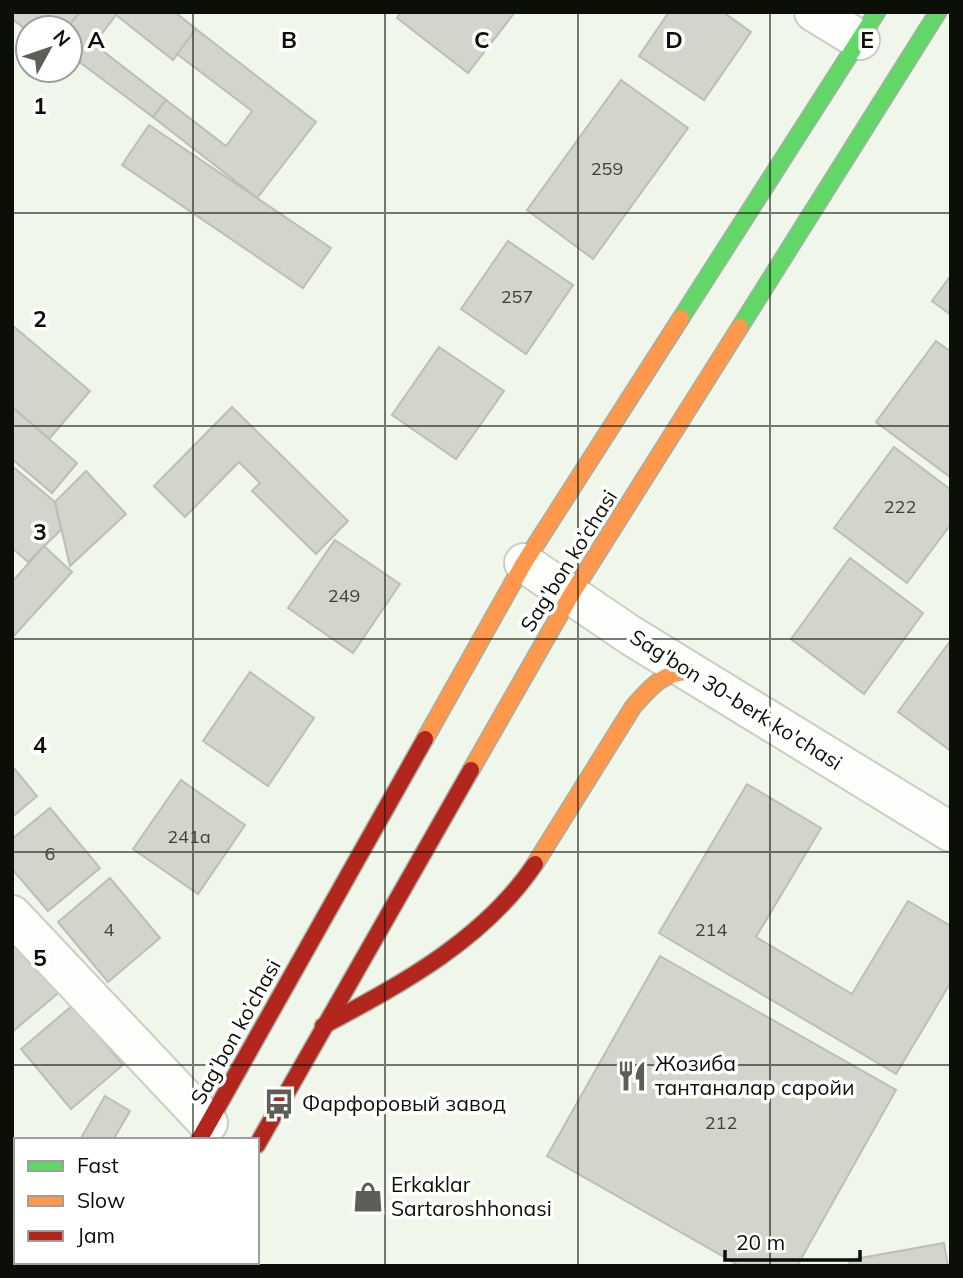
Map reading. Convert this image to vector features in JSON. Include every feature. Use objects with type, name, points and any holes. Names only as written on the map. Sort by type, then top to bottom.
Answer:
[{"type":"main road","name":"Sag’bon ko’chasi","points":[[259,1141],[571,595],[938,12]]},
{"type":"main road","name":"Sag’bon ko’chasi","points":[[204,1132],[524,563],[868,26]]},
{"type":"main road","points":[[323,1026],[430,966],[490,914],[524,880],[628,712],[667,674],[689,672]]},
{"type":"street","points":[[814,12],[868,26]]},
{"type":"street","name":"Sag'bon 30-berk ko'chasi","points":[[524,563],[689,672],[951,832]]},
{"type":"street","points":[[12,915],[204,1132]]},
{"type":"building","points":[[12,12],[80,12],[14,14],[14,20]]},
{"type":"building","points":[[175,12],[196,29],[173,60],[116,15],[94,44],[166,100],[153,117],[84,65],[84,14],[78,14]]},
{"type":"building","points":[[401,12],[515,12],[468,73],[397,18]]},
{"type":"building","points":[[669,12],[723,12],[751,32],[704,100],[639,56]]},
{"type":"building","points":[[196,29],[316,122],[257,198],[153,117],[166,100],[226,146],[252,111],[177,54]]},
{"type":"building","points":[[621,80],[688,128],[593,259],[527,210]]},
{"type":"building","points":[[149,125],[331,248],[303,288],[122,165]]},
{"type":"building","points":[[508,241],[573,285],[526,354],[461,309]]},
{"type":"building","points":[[951,275],[951,315],[932,301]]},
{"type":"building","points":[[12,325],[90,391],[49,439],[12,407]]},
{"type":"building","points":[[936,341],[951,352],[950,477],[876,422]]},
{"type":"building","points":[[439,347],[504,391],[456,459],[392,415]]},
{"type":"building","points":[[12,407],[77,463],[52,493],[12,459]]},
{"type":"building","points":[[232,407],[348,521],[316,554],[252,491],[260,483],[239,462],[185,517],[154,486]]},
{"type":"building","points":[[894,447],[951,490],[951,524],[907,583],[834,528]]},
{"type":"building","points":[[12,466],[55,502],[61,530],[28,562],[12,548]]},
{"type":"building","points":[[86,471],[126,514],[70,566],[55,502]]},
{"type":"building","points":[[335,540],[400,584],[353,653],[288,608]]},
{"type":"building","points":[[44,546],[72,572],[12,638],[12,582]]},
{"type":"building","points":[[850,558],[923,613],[864,694],[791,639]]},
{"type":"building","points":[[951,640],[951,751],[898,712]]},
{"type":"building","points":[[250,672],[314,718],[268,786],[203,741]]},
{"type":"building","points":[[12,766],[37,796],[12,817]]},
{"type":"building","points":[[181,780],[245,825],[198,894],[133,849]]},
{"type":"building","points":[[747,784],[821,828],[756,937],[852,994],[908,901],[951,926],[951,982],[896,1074],[659,933]]},
{"type":"building","points":[[50,808],[100,868],[48,911],[12,869],[12,839]]},
{"type":"building","points":[[110,878],[160,938],[108,982],[58,922]]},
{"type":"building","points":[[12,931],[62,990],[12,1032]]},
{"type":"building","points":[[660,956],[896,1090],[797,1266],[740,1266],[547,1156]]},
{"type":"building","points":[[73,1005],[123,1065],[71,1109],[21,1049]]},
{"type":"building","points":[[105,1096],[130,1111],[114,1138],[81,1138]]},
{"type":"building","points":[[12,1159],[14,1222],[12,1224]]},
{"type":"building","points":[[944,1243],[948,1266],[850,1266],[849,1260]]},
{"type":"traffic: fast","points":[[681,318],[877,12]]},
{"type":"traffic: fast","points":[[740,327],[938,12]]},
{"type":"traffic: slow","points":[[425,739],[524,563],[681,318]]},
{"type":"traffic: slow","points":[[471,770],[571,595],[740,327]]},
{"type":"traffic: slow","points":[[535,864],[633,707],[664,678],[689,672]]},
{"type":"traffic: jam","points":[[200,1138],[425,739]]},
{"type":"traffic: jam","points":[[259,1141],[471,770]]},
{"type":"traffic: jam","points":[[323,1026],[382,994],[466,938],[514,891],[535,864]]},
{"type":"place","name":"Жозиба тантаналар саройи","points":[[632,1076]]},
{"type":"place","name":"Фарфоровый завод","points":[[279,1104]]},
{"type":"place","name":"Erkaklar Sartaroshhonasi","points":[[368,1197]]}]
